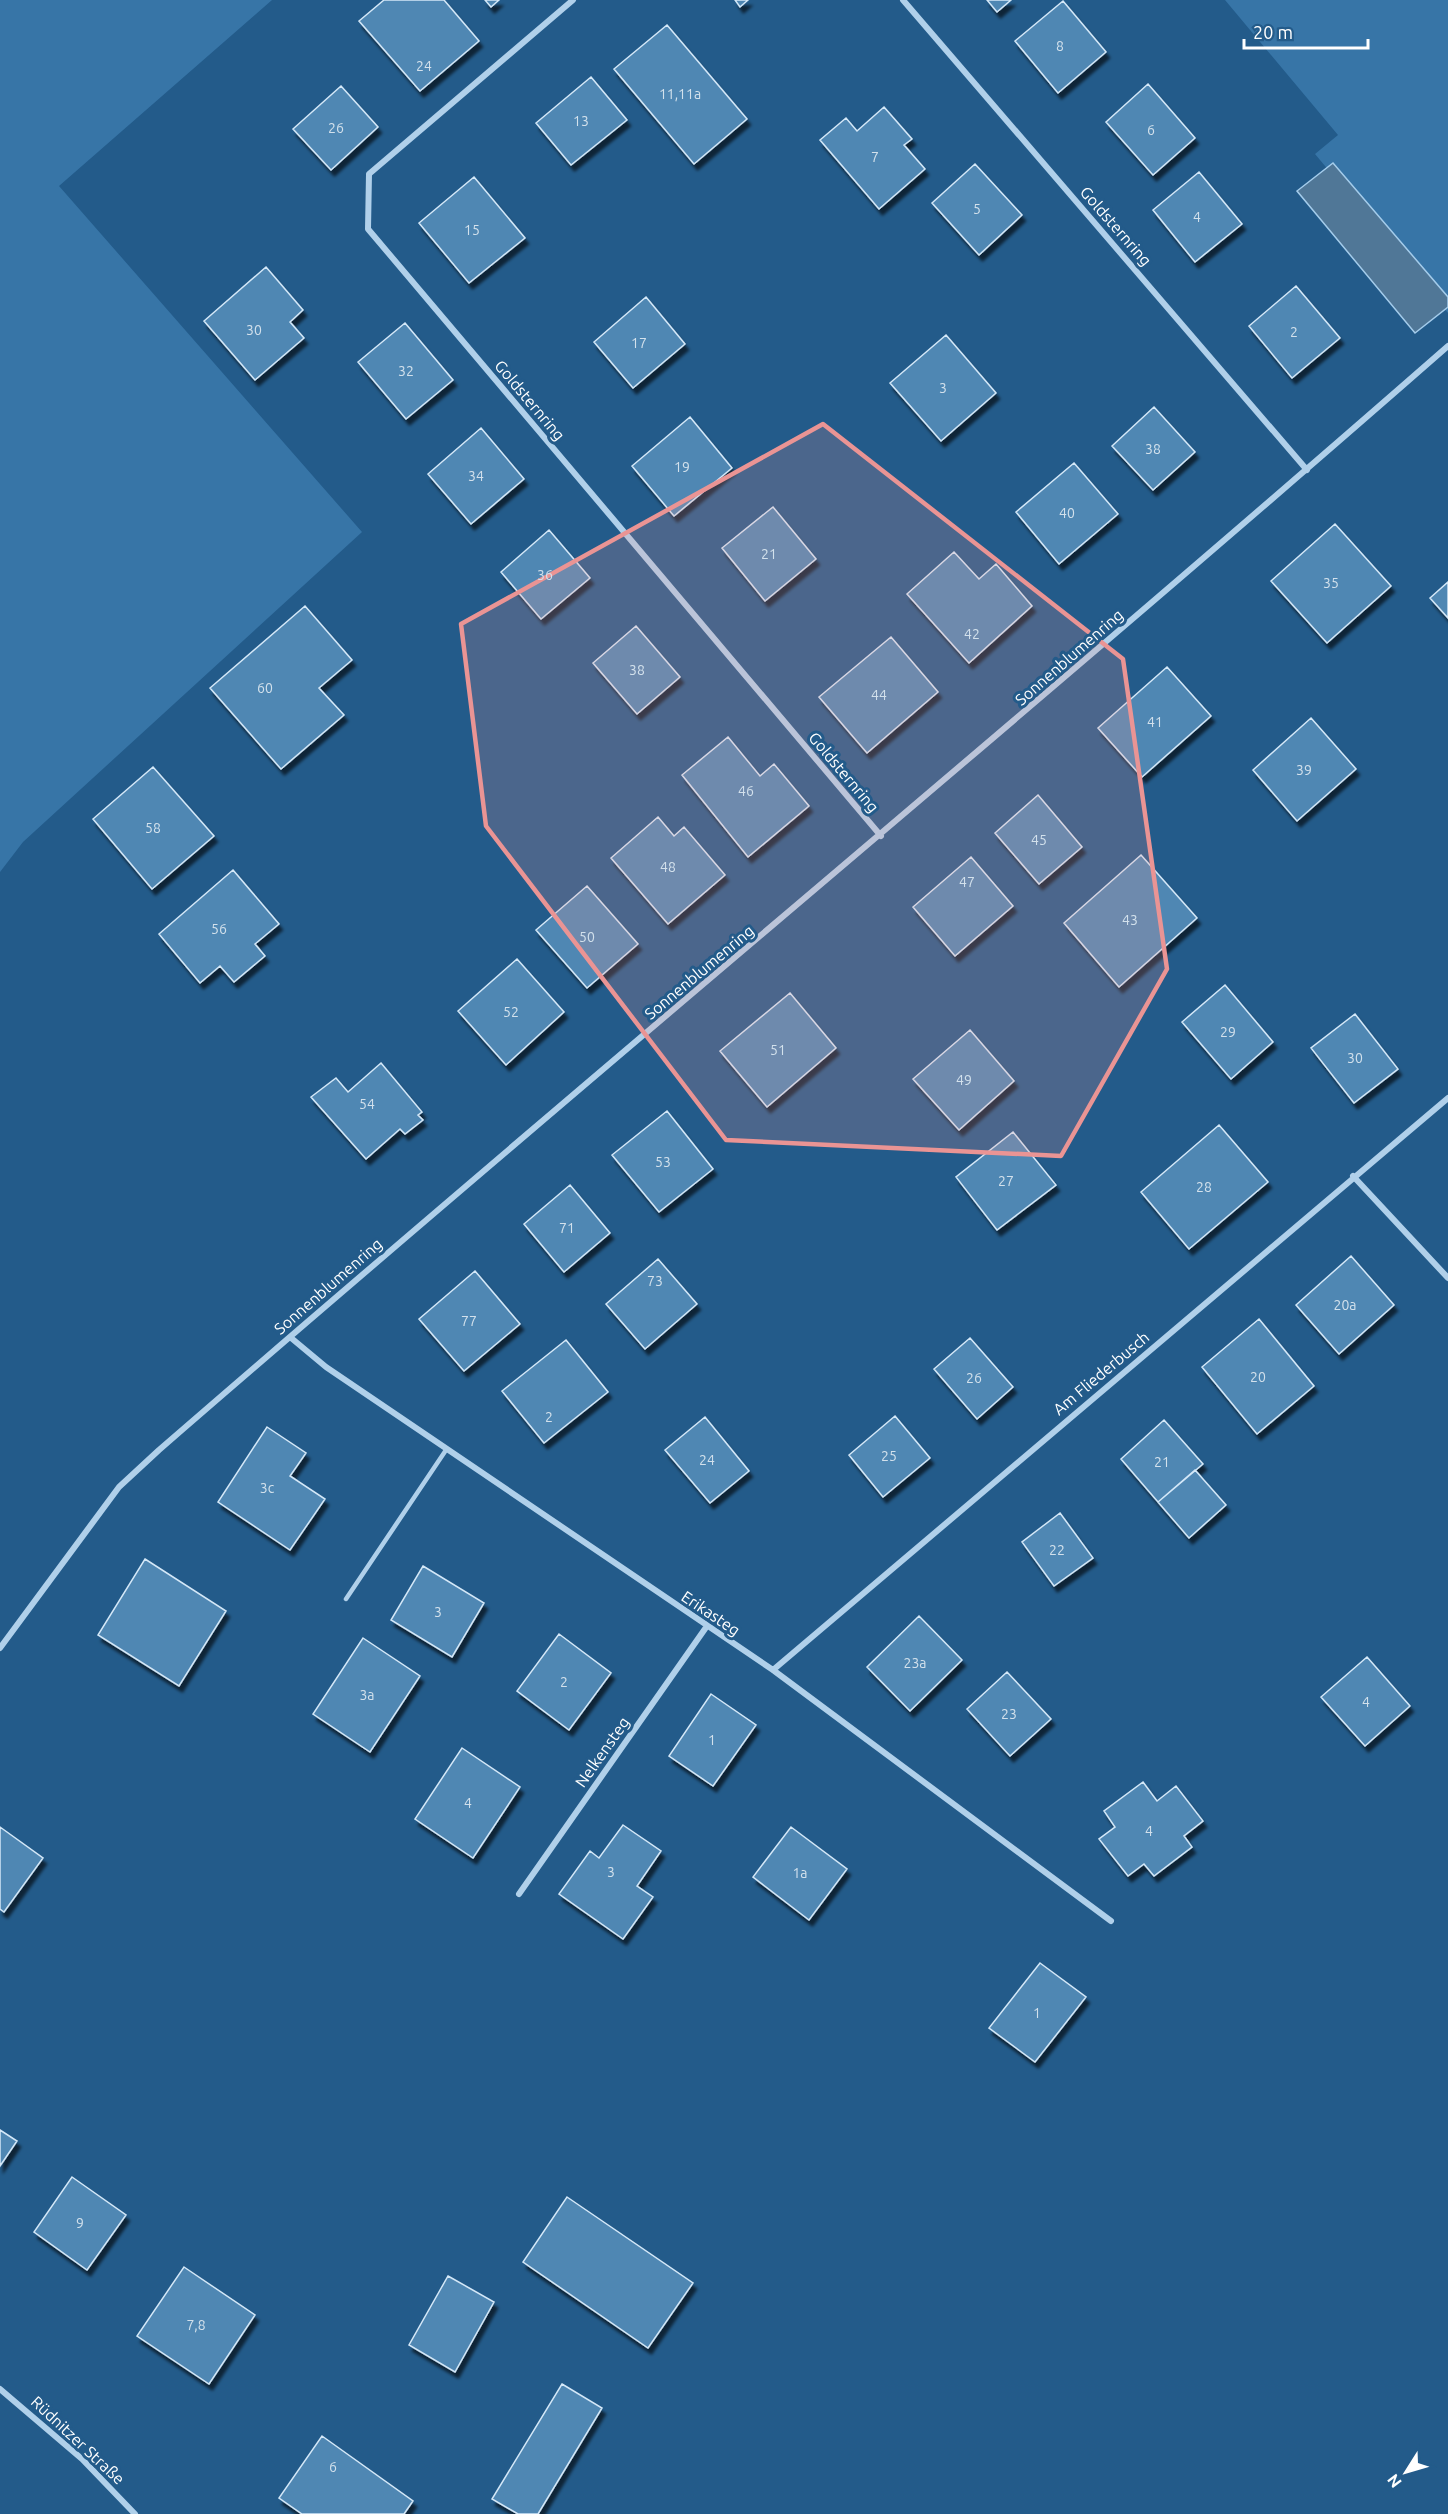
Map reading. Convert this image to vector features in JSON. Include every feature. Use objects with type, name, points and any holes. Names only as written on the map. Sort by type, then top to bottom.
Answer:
[{"type":"street","name":"Goldsternring","points":[[573,0],[369,174],[368,229],[881,836]]},
{"type":"street","name":"Goldsternring","points":[[903,0],[1307,470]]},
{"type":"street","name":"Sonnenblumenring","points":[[0,1648],[119,1487],[291,1336],[881,836],[1448,346]]},
{"type":"street","name":"Am Fliederbusch","points":[[773,1670],[1353,1176],[1448,1098]]},
{"type":"street","points":[[1353,1176],[1448,1278]]},
{"type":"street","name":"Erikasteg","points":[[291,1336],[326,1367],[773,1670],[1111,1921]]},
{"type":"street","name":"Nelkensteg","points":[[519,1894],[707,1626]]},
{"type":"street","name":"Rüdnitzer Straße","points":[[0,2389],[82,2459],[135,2514]]},
{"type":"lane","points":[[346,1599],[446,1450]]},
{"type":"highlighted area","points":[[823,424],[1123,659],[1167,969],[1061,1156],[726,1140],[486,826],[461,624]]},
{"type":"shaded area","points":[[0,0],[272,0],[59,186],[362,532],[23,842],[0,872]]},
{"type":"shaded area","points":[[1225,0],[1448,0],[1448,313],[1315,154],[1338,135]]},
{"type":"shaded area","points":[[1333,163],[1448,297],[1448,307],[1415,333],[1297,191]]},
{"type":"building","points":[[384,0],[444,0],[479,41],[420,91],[359,21]]},
{"type":"building","points":[[485,0],[499,0],[491,7]]},
{"type":"building","points":[[735,0],[748,0],[740,7]]},
{"type":"building","points":[[987,0],[1011,0],[997,12]]},
{"type":"building","points":[[1063,1],[1106,52],[1058,93],[1015,41]]},
{"type":"building","points":[[667,25],[747,119],[694,164],[614,69]]},
{"type":"building","points":[[591,77],[627,120],[571,165],[536,123]]},
{"type":"building","points":[[1148,84],[1195,138],[1153,175],[1106,122]]},
{"type":"building","points":[[341,86],[378,127],[331,170],[293,129]]},
{"type":"building","points":[[884,107],[912,139],[904,145],[925,169],[879,209],[820,140],[846,118],[857,131]]},
{"type":"building","points":[[975,164],[1022,215],[979,255],[932,203]]},
{"type":"building","points":[[1199,172],[1242,224],[1195,262],[1153,210]]},
{"type":"building","points":[[474,177],[525,238],[469,283],[419,223]]},
{"type":"building","points":[[266,267],[303,310],[290,322],[304,338],[255,380],[204,321]]},
{"type":"building","points":[[1296,286],[1340,338],[1292,378],[1249,326]]},
{"type":"building","points":[[646,297],[685,344],[633,388],[594,342]]},
{"type":"building","points":[[405,323],[453,380],[406,419],[358,362]]},
{"type":"building","points":[[946,335],[996,393],[941,441],[890,383]]},
{"type":"building","points":[[1154,407],[1195,452],[1153,490],[1112,446]]},
{"type":"building","points":[[690,417],[732,468],[674,516],[632,466]]},
{"type":"building","points":[[481,428],[524,479],[471,524],[428,474]]},
{"type":"building","points":[[1074,463],[1118,514],[1059,564],[1016,512]]},
{"type":"building","points":[[773,507],[816,559],[765,601],[722,548]]},
{"type":"building","points":[[1335,524],[1391,586],[1327,643],[1271,581]]},
{"type":"building","points":[[549,530],[590,578],[541,619],[501,572]]},
{"type":"building","points":[[954,552],[979,579],[996,564],[1032,606],[969,663],[907,594]]},
{"type":"building","points":[[1448,582],[1448,618],[1430,598]]},
{"type":"building","points":[[305,606],[352,660],[319,688],[344,715],[281,769],[210,688]]},
{"type":"building","points":[[636,626],[680,677],[637,714],[593,663]]},
{"type":"building","points":[[891,637],[938,692],[867,753],[819,697]]},
{"type":"building","points":[[1167,667],[1211,716],[1142,777],[1098,728]]},
{"type":"building","points":[[1311,718],[1356,769],[1297,821],[1253,770]]},
{"type":"building","points":[[728,737],[760,776],[774,764],[809,806],[748,857],[682,775]]},
{"type":"building","points":[[153,767],[214,836],[152,889],[93,819]]},
{"type":"building","points":[[1038,795],[1082,847],[1039,884],[995,833]]},
{"type":"building","points":[[658,817],[674,836],[684,827],[725,875],[668,924],[611,858]]},
{"type":"building","points":[[1141,855],[1197,918],[1119,987],[1064,923]]},
{"type":"building","points":[[971,857],[1013,906],[955,956],[913,907]]},
{"type":"building","points":[[233,870],[279,924],[255,944],[265,956],[234,982],[220,966],[200,983],[159,934]]},
{"type":"building","points":[[587,886],[638,944],[587,988],[536,930]]},
{"type":"building","points":[[517,959],[564,1012],[506,1065],[458,1011]]},
{"type":"building","points":[[1225,985],[1273,1042],[1231,1079],[1182,1022]]},
{"type":"building","points":[[790,993],[836,1048],[767,1107],[720,1051]]},
{"type":"building","points":[[1355,1014],[1398,1069],[1354,1103],[1311,1048]]},
{"type":"building","points":[[970,1030],[1014,1081],[959,1130],[913,1079]]},
{"type":"building","points":[[381,1063],[422,1112],[418,1115],[423,1120],[405,1134],[400,1129],[366,1159],[311,1097],[336,1078],[348,1092]]},
{"type":"building","points":[[667,1111],[713,1169],[659,1212],[612,1155]]},
{"type":"building","points":[[1219,1125],[1268,1182],[1189,1249],[1141,1192]]},
{"type":"building","points":[[1013,1132],[1056,1185],[997,1230],[956,1177]]},
{"type":"building","points":[[570,1185],[610,1233],[564,1272],[524,1224]]},
{"type":"building","points":[[1351,1256],[1394,1305],[1339,1354],[1296,1305]]},
{"type":"building","points":[[658,1259],[697,1304],[645,1349],[606,1304]]},
{"type":"building","points":[[475,1271],[520,1324],[464,1371],[419,1319]]},
{"type":"building","points":[[1259,1319],[1314,1386],[1257,1434],[1202,1367]]},
{"type":"building","points":[[970,1338],[1013,1387],[977,1419],[934,1369]]},
{"type":"building","points":[[566,1340],[608,1392],[544,1443],[502,1391]]},
{"type":"building","points":[[895,1416],[930,1458],[883,1497],[849,1455]]},
{"type":"building","points":[[705,1417],[749,1471],[710,1503],[665,1450]]},
{"type":"building","points":[[1164,1420],[1203,1464],[1158,1502],[1121,1459]]},
{"type":"building","points":[[267,1427],[306,1453],[290,1476],[325,1499],[290,1550],[218,1502]]},
{"type":"building","points":[[1195,1470],[1226,1505],[1189,1538],[1158,1502]]},
{"type":"building","points":[[1060,1513],[1093,1558],[1054,1586],[1022,1542]]},
{"type":"building","points":[[145,1559],[226,1611],[179,1686],[98,1635]]},
{"type":"building","points":[[423,1566],[484,1603],[452,1657],[391,1620]]},
{"type":"building","points":[[919,1616],[962,1660],[910,1711],[867,1667]]},
{"type":"building","points":[[559,1634],[611,1673],[569,1730],[517,1691]]},
{"type":"building","points":[[363,1638],[420,1676],[370,1752],[313,1714]]},
{"type":"building","points":[[1367,1657],[1410,1706],[1365,1746],[1321,1697]]},
{"type":"building","points":[[1007,1672],[1051,1719],[1010,1756],[967,1709]]},
{"type":"building","points":[[711,1694],[756,1725],[713,1786],[669,1756]]},
{"type":"building","points":[[462,1748],[520,1787],[473,1858],[415,1819]]},
{"type":"building","points":[[1143,1782],[1157,1801],[1176,1786],[1203,1821],[1184,1836],[1192,1847],[1154,1876],[1144,1864],[1128,1876],[1099,1839],[1115,1827],[1104,1811]]},
{"type":"building","points":[[623,1825],[661,1851],[637,1886],[653,1897],[623,1939],[559,1894],[590,1851],[599,1858]]},
{"type":"building","points":[[0,1827],[43,1858],[4,1912],[0,1909]]},
{"type":"building","points":[[791,1827],[847,1869],[809,1920],[753,1877]]},
{"type":"building","points":[[1040,1963],[1086,1997],[1035,2062],[989,2028]]},
{"type":"building","points":[[0,2130],[17,2141],[0,2166]]},
{"type":"building","points":[[72,2177],[126,2215],[87,2270],[34,2232]]},
{"type":"building","points":[[567,2197],[693,2283],[648,2348],[523,2262]]},
{"type":"building","points":[[184,2267],[255,2315],[209,2384],[137,2336]]},
{"type":"building","points":[[448,2276],[494,2302],[455,2372],[409,2345]]},
{"type":"building","points":[[562,2384],[602,2408],[538,2514],[518,2514],[492,2499]]},
{"type":"building","points":[[322,2436],[413,2501],[404,2514],[302,2514],[279,2498]]}]
